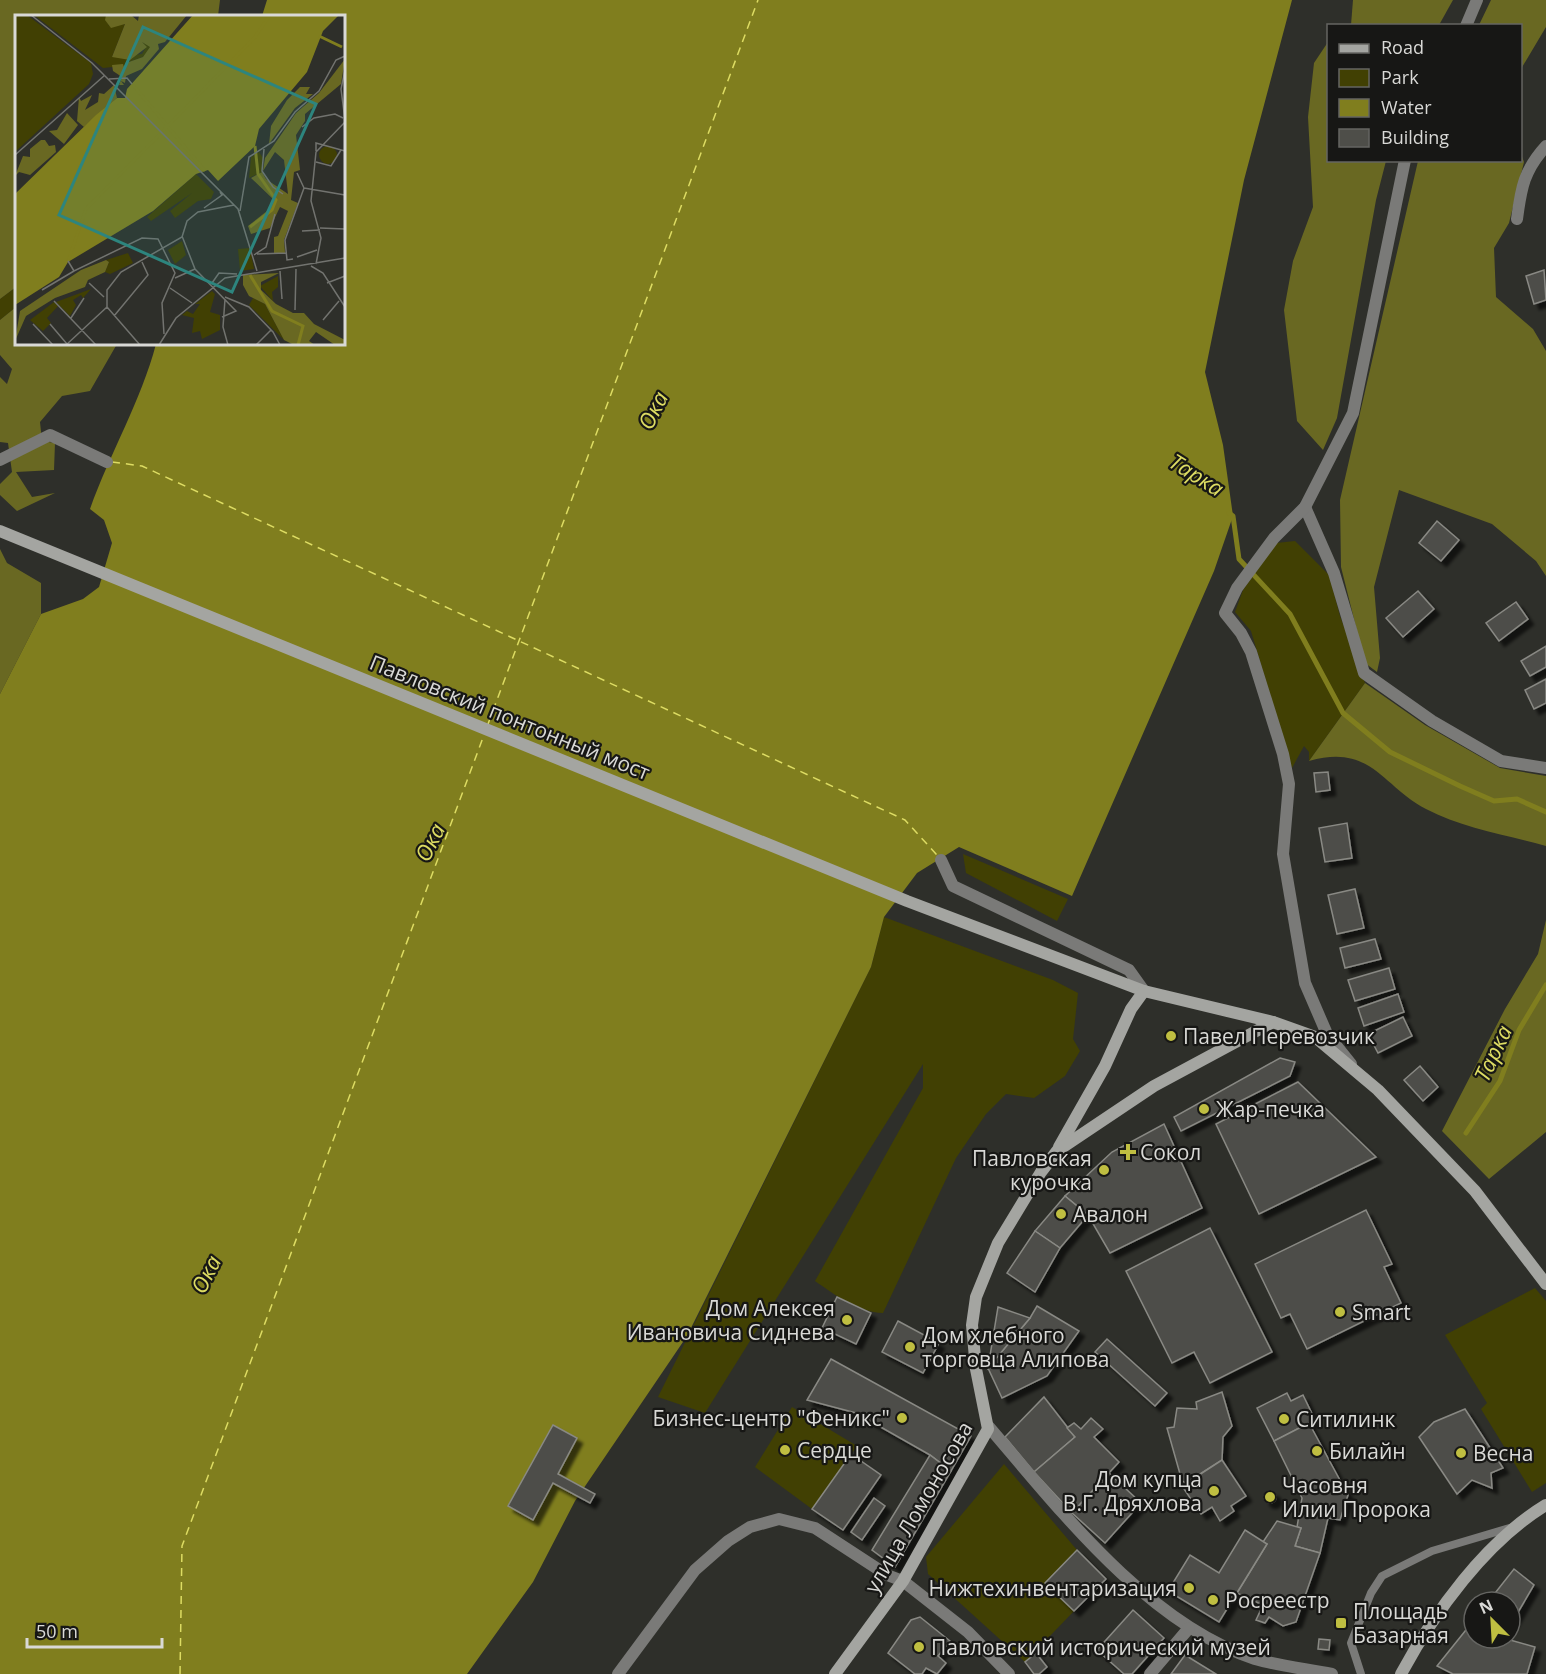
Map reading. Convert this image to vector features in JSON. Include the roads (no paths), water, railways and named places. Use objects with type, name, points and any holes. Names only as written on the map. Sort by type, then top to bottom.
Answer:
[{"type":"main road","name":"Павловский понтонный мост","points":[[0,531],[98,569],[907,901],[1144,991],[1273,1022],[1315,1037],[1356,1070],[1475,1191],[1546,1284]]},
{"type":"main road","points":[[1057,1151],[1105,1066],[1131,1009],[1144,991]]},
{"type":"main road","name":"улица Ломоносова","points":[[835,1674],[903,1581],[989,1427],[980,1396],[973,1336],[976,1297],[989,1263],[1012,1217],[1057,1151],[1154,1086],[1273,1022]]},
{"type":"main road","points":[[1401,1674],[1448,1598],[1519,1525],[1544,1507]]},
{"type":"street","points":[[1467,24],[1477,0]]},
{"type":"street","points":[[1517,219],[1521,190],[1530,166],[1546,146]]},
{"type":"street","points":[[1356,1070],[1327,1034],[1305,983],[1283,854],[1289,784],[1262,683],[1251,652],[1233,621],[1225,613],[1237,588],[1274,538],[1305,507],[1353,412],[1406,162]]},
{"type":"street","points":[[0,460],[50,435],[107,462]]},
{"type":"street","points":[[1305,507],[1334,573],[1364,673],[1432,721],[1501,761],[1546,768]]},
{"type":"street","points":[[941,860],[953,886],[1129,970],[1144,991]]},
{"type":"street","points":[[989,1427],[1107,1559],[1189,1628],[1255,1659],[1332,1674]]},
{"type":"street","points":[[618,1674],[695,1570],[728,1541],[750,1527],[779,1519],[815,1528],[887,1575],[903,1581],[968,1632],[1009,1674]]},
{"type":"street","points":[[1150,1674],[1189,1628]]},
{"type":"lane","points":[[1361,1674],[1351,1644],[1371,1593],[1382,1576],[1432,1551],[1519,1525]]},
{"type":"water","name":"Ока","points":[[267,0],[1292,0],[1244,180],[1205,372],[1223,445],[1233,516],[1214,571],[1072,896],[959,847],[917,873],[884,917],[871,967],[687,1336],[575,1501],[533,1582],[467,1674],[0,1674],[0,694],[41,614],[83,599],[99,587],[112,543],[104,520],[90,509],[134,406],[156,345],[345,345],[345,15],[262,15]]},
{"type":"waterway","name":"Тарка","points":[[1229,513],[1233,516],[1239,559],[1290,614],[1343,713],[1390,752],[1494,801],[1517,799],[1546,812]]},
{"type":"waterway","name":"Тарка","points":[[1466,1133],[1500,1081],[1519,1030],[1546,985]]},
{"type":"place","name":"Павел Перевозчик","points":[[1171,1036]]},
{"type":"place","name":"Жар-печка","points":[[1204,1109]]},
{"type":"place","name":"Сокол","points":[[1128,1152]]},
{"type":"place","name":"Павловская курочка","points":[[1104,1170]]},
{"type":"place","name":"Авалон","points":[[1061,1214]]},
{"type":"place","name":"Smart","points":[[1340,1312]]},
{"type":"place","name":"Дом Алексея Ивановича Сиднева","points":[[847,1320]]},
{"type":"place","name":"Дом хлебного торговца Алипова","points":[[910,1347]]},
{"type":"place","name":"Бизнес-центр \"Феникс\"","points":[[902,1418]]},
{"type":"place","name":"Ситилинк","points":[[1284,1419]]},
{"type":"place","name":"Сердце","points":[[785,1450]]},
{"type":"place","name":"Билайн","points":[[1317,1451]]},
{"type":"place","name":"Весна","points":[[1461,1453]]},
{"type":"place","name":"Дом купца В.Г. Дряхлова","points":[[1214,1491]]},
{"type":"place","name":"Часовня Илии Пророка","points":[[1270,1497]]},
{"type":"place","name":"Нижтехинвентаризация","points":[[1189,1588]]},
{"type":"place","name":"Росреестр","points":[[1213,1600]]},
{"type":"place","name":"Площадь Базарная","points":[[1341,1623]]},
{"type":"place","name":"Павловский исторический музей","points":[[919,1647]]}]
